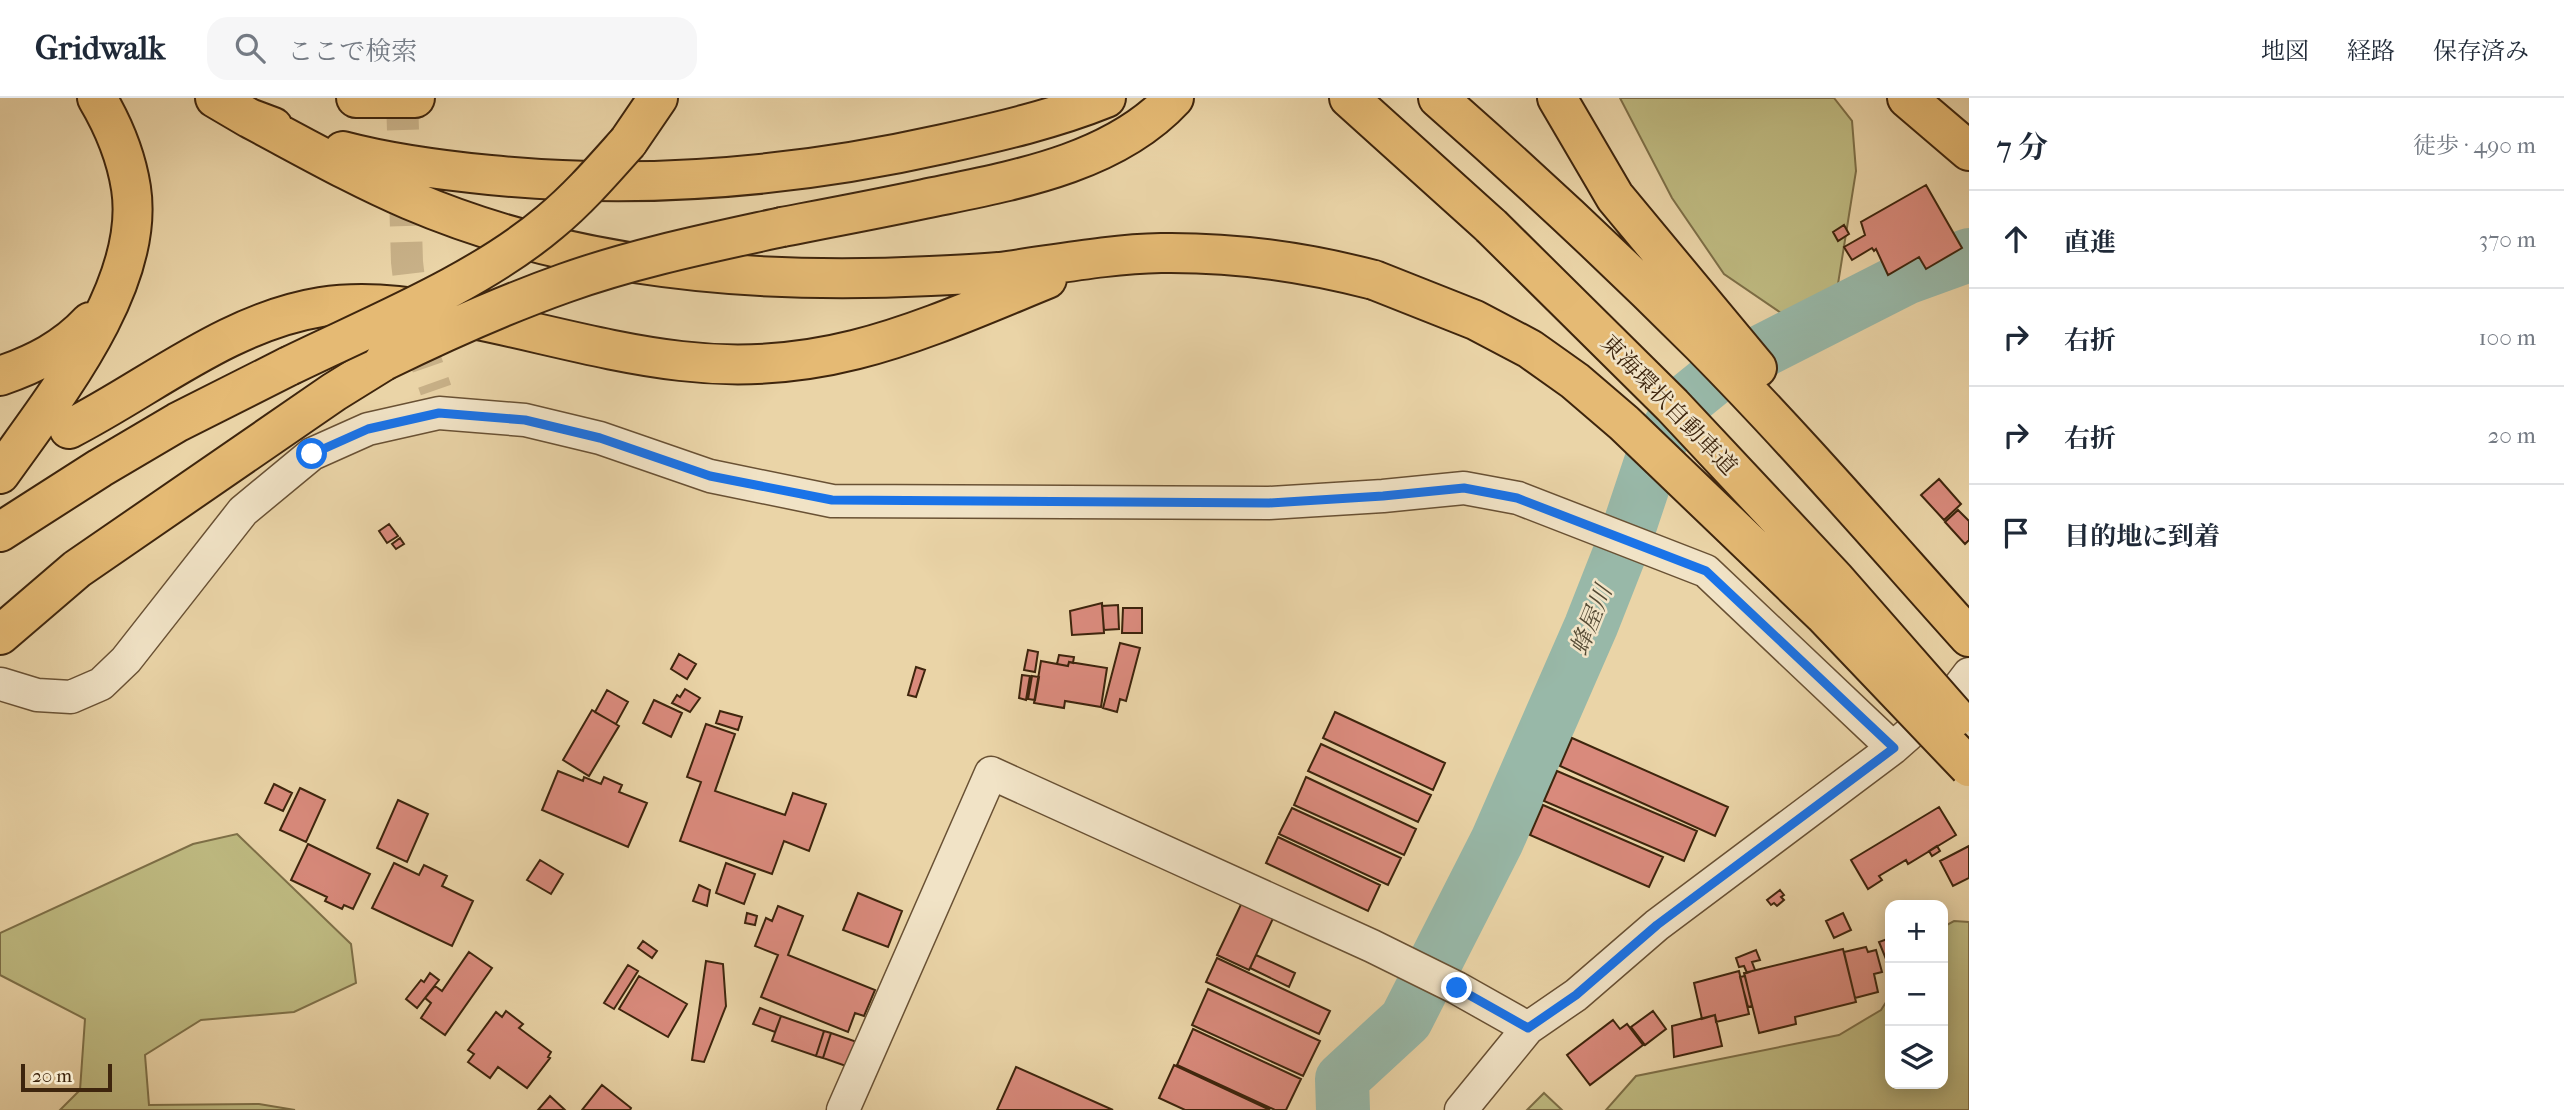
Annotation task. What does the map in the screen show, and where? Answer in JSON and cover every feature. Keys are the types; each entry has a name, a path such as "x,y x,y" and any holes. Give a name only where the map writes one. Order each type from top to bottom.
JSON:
{"highway":[{"path":"0,474 76,365 98,326 115,287 128,241 132,221 131,189 122,152 110,120 97,98"},
{"path":"215,98 338,166 411,201 477,225 545,245 608,258 707,271 847,279 995,272 1119,256 1198,253 1276,260 1333,269 1374,280 1475,320 1530,349 1575,381 1624,423 1824,614 1969,766"},
{"path":"356,98 415,98"},
{"path":"0,532 178,422 436,295 499,258 548,224 585,191 628,142 658,98"},
{"path":"249,117 323,145 395,163 440,170 573,182 668,180 751,175 909,152 990,134 1106,98"},
{"path":"0,635 77,569 334,392 384,361 447,330 567,282 644,259 1034,174 1088,156 1128,135 1163,110 1174,98"},
{"name":"東海環状自動車道","path":"1349,98 1491,226 1672,405 1835,579 1969,732"},
{"path":"1438,98 1527,177 1712,356 1969,637"},
{"path":"1557,98 1615,197 1728,335 1969,609"},
{"path":"1907,98 1969,151"},
{"path":"69,429 240,333 282,316 321,307 359,304 398,306 451,314 679,361 733,366 791,362 845,354 902,338 1050,278 1119,256"},
{"path":"0,376 54,353 78,335 96,316 115,287"}],"street":[{"path":"1,684 37,695 71,697 101,684 126,660 243,511 312,454 437,402 600,438 710,476 832,500 1269,503 1464,488 1517,498 1706,571 1894,748"},
{"path":"1461,1110 1528,1028 1576,995 1657,925 1894,748 1953,695 1969,674"},
{"path":"843,1110 990,773 1372,946 1457,988 1528,1028"}],"shaded area":[{"path":"1620,98 1834,98 1852,121 1856,171 1838,284 1826,304 1784,315 1724,274 1672,198"},
{"path":"237,834 351,944 356,983 294,1012 201,1020 145,1055 149,1105 259,1104 295,1110 60,1110 80,1090 85,1019 0,975 0,933 193,844"},
{"path":"1954,921 1969,922 1969,1110 1606,1110 1636,1076 1839,1035 1881,1010 1885,1004 1885,1089 1948,1089 1948,924"},
{"path":"1544,1093 1562,1110 1527,1110"}],"building":[{"path":"1926,185 1962,248 1926,269 1919,257 1888,275 1876,249 1874,251 1872,248 1852,260 1844,247 1865,235 1861,222"},
{"path":"1844,225 1849,234 1838,241 1833,232"},
{"path":"1939,479 1961,504 1944,520 1921,495"},
{"path":"1958,510 1969,521 1969,540 1965,544 1945,522"},
{"path":"389,524 398,536 387,543 379,531"},
{"path":"400,538 404,544 396,549 392,544"},
{"path":"1102,603 1104,633 1072,635 1070,611"},
{"path":"1118,605 1119,629 1104,630 1102,606"},
{"path":"1123,608 1142,608 1142,633 1122,633"},
{"path":"1120,643 1140,648 1126,701 1120,699 1117,712 1103,708"},
{"path":"1028,650 1038,652 1035,672 1024,670"},
{"path":"679,654 696,664 687,679 671,669"},
{"path":"1059,655 1074,657 1073,663 1069,662 1068,666 1057,664"},
{"path":"1041,661 1068,666 1069,662 1107,668 1101,707 1065,701 1064,708 1034,703"},
{"path":"916,667 925,670 916,697 908,695"},
{"path":"1022,675 1030,676 1026,700 1019,698"},
{"path":"1032,676 1039,677 1035,700 1028,699"},
{"path":"685,689 700,698 690,712 672,703"},
{"path":"607,690 628,702 616,724 595,712"},
{"path":"654,700 682,713 671,737 643,723"},
{"path":"592,710 619,726 589,776 563,760"},
{"path":"720,711 742,717 738,730 716,723"},
{"path":"1335,712 1445,763 1433,790 1323,738"},
{"path":"706,724 735,734 715,791 785,815 793,793 826,804 809,851 784,841 772,874 680,841 701,782 687,777"},
{"path":"1572,738 1728,807 1715,836 1560,766"},
{"path":"1321,744 1431,795 1418,822 1308,771"},
{"path":"558,771 583,781 584,777 601,784 604,777 622,785 619,792 647,803 628,847 542,810"},
{"path":"1557,771 1697,831 1684,861 1544,801"},
{"path":"1306,777 1416,829 1404,855 1294,805"},
{"path":"274,784 292,793 283,811 265,803"},
{"path":"300,788 325,800 306,842 280,830"},
{"path":"398,800 428,814 407,862 377,848"},
{"path":"1543,805 1663,857 1649,887 1530,835"},
{"path":"1939,807 1956,835 1908,864 1906,860 1879,876 1882,880 1868,889 1851,860"},
{"path":"1292,808 1401,858 1388,885 1279,834"},
{"path":"1278,837 1380,885 1368,911 1266,863"},
{"path":"308,844 370,874 353,909 344,905 342,909 325,901 327,897 291,880"},
{"path":"1937,846 1940,851 1932,856 1929,851"},
{"path":"1969,846 1969,878 1953,886 1940,861"},
{"path":"540,860 563,874 551,894 527,880"},
{"path":"394,863 419,875 424,865 447,876 442,886 473,901 452,946 372,908"},
{"path":"726,863 755,874 744,904 716,893"},
{"path":"699,885 710,890 707,906 693,901"},
{"path":"1780,890 1784,900 1777,906 1774,903 1771,905 1767,900"},
{"path":"858,893 902,911 888,947 843,930"},
{"path":"1245,896 1277,910 1249,970 1217,955"},
{"path":"778,906 803,916 788,955 875,990 864,1016 855,1013 848,1032 761,997 778,955 755,946 766,918 772,921"},
{"path":"747,913 757,916 755,925 745,923"},
{"path":"1843,913 1851,930 1834,938 1826,921"},
{"path":"1885,940 1885,957 1879,942"},
{"path":"643,941 657,951 652,958 638,948"},
{"path":"1866,947 1868,952 1876,950 1882,972 1874,974 1878,992 1855,998 1844,952"},
{"path":"1843,949 1856,1002 1795,1017 1796,1024 1759,1033 1744,973"},
{"path":"1756,950 1760,960 1752,962 1755,970 1747,973 1744,966 1739,967 1736,958"},
{"path":"469,952 492,968 445,1035 421,1018 431,1003 425,998 435,986 442,991"},
{"path":"1256,955 1295,973 1289,987 1250,968"},
{"path":"1217,958 1330,1011 1319,1034 1206,982"},
{"path":"706,961 723,964 726,1006 704,1062 692,1060"},
{"path":"628,965 638,971 614,1009 604,1003"},
{"path":"1739,971 1749,1014 1716,1022 1715,1015 1702,1019 1694,983"},
{"path":"430,973 439,980 417,1008 406,999"},
{"path":"639,976 687,1004 668,1037 619,1009"},
{"path":"1745,976 1752,1006 1748,1007 1740,977"},
{"path":"1208,989 1320,1041 1303,1076 1192,1025"},
{"path":"760,1008 781,1016 775,1032 753,1024"},
{"path":"506,1011 523,1024 519,1028 551,1052 548,1057 550,1058 527,1088 498,1067 490,1078 468,1062 474,1054 468,1050 496,1012 502,1017"},
{"path":"1653,1011 1666,1029 1645,1045 1631,1027"},
{"path":"1715,1015 1722,1046 1674,1057 1672,1026"},
{"path":"781,1016 824,1031 816,1056 772,1041"},
{"path":"1613,1020 1620,1029 1627,1024 1643,1045 1590,1085 1567,1055"},
{"path":"1193,1029 1301,1079 1286,1110 1275,1110 1177,1065"},
{"path":"824,1031 831,1033 823,1058 816,1056"},
{"path":"831,1033 857,1042 846,1066 823,1058"},
{"path":"1174,1065 1270,1110 1185,1110 1159,1098"},
{"path":"1016,1067 1113,1110 997,1110"},
{"path":"602,1085 631,1108 630,1110 582,1110"},
{"path":"550,1096 565,1110 538,1110"}],"waterway":[{"name":"蜂屋川","path":"1343,1110 1342,1079 1406,1020 1497,841 1591,626 1626,537 1655,450 1686,401 1723,371 1906,278 1969,255"}],"tunnel":[{"path":"402,98 407,262 415,330 436,390"}],"route":[{"path":"312,454 368,429 439,413 525,420 600,438 710,476 832,500 1269,503 1464,488 1517,498 1706,571 1894,748 1657,925 1576,995 1528,1028 1457,988"}]}
